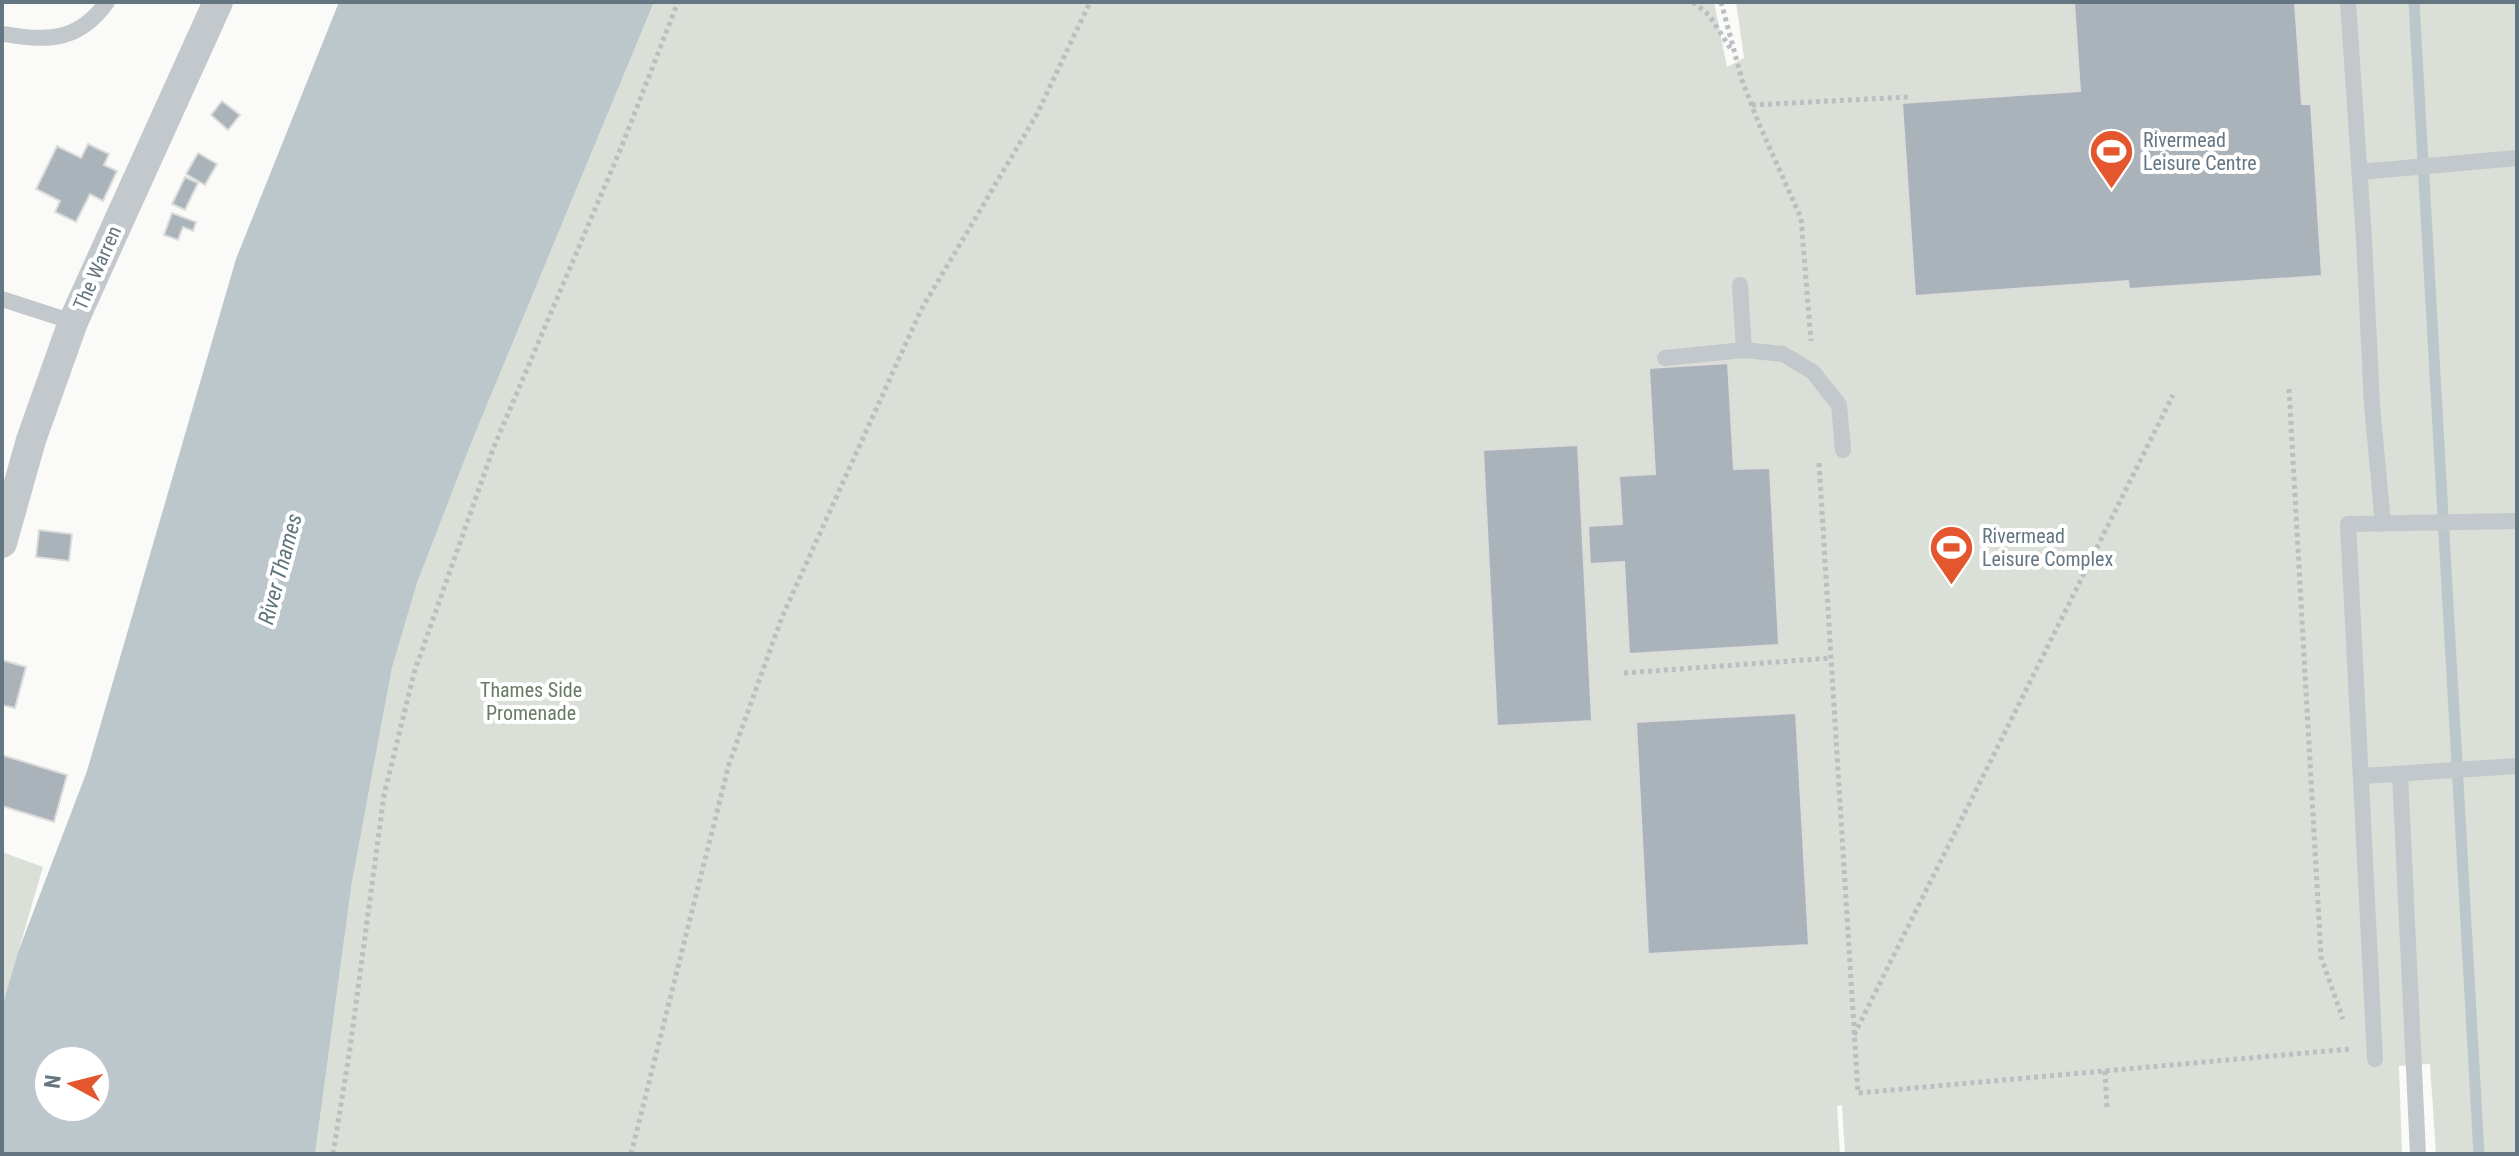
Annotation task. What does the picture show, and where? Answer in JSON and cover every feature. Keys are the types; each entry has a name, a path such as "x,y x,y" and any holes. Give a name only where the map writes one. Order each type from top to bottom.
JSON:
{"street":[{"name":"The Warren","path":"2,543 31,440 73,322 218,2"}],"lane":[{"path":"4,34 41,40 61,36 91,22 107,2"},
{"path":"2348,2 2372,405 2383,524"},
{"path":"2360,172 2517,158"},
{"path":"1740,285 1744,350"},
{"path":"2,299 73,322"},
{"path":"1665,358 1744,350 1783,354 1813,372 1839,405 1843,450"},
{"path":"2375,1053 2348,524 2517,521"},
{"path":"2362,776 2517,766"},
{"path":"2400,774 2418,1154"}],"path":[{"path":"333,1154 384,795 414,673 493,449 621,148 678,2"},
{"path":"631,1154 729,764 782,617 921,310 1037,114 1090,2"},
{"path":"1693,2 1709,15 1736,58"},
{"path":"1721,2 1752,105 1801,218 1813,372"},
{"path":"1752,105 1908,97"},
{"path":"2289,389 2321,957 2343,1020"},
{"path":"1853,1037 2173,395"},
{"path":"1818,451 1858,1093 2347,1050 2375,1053"},
{"path":"1624,673 1831,658"},
{"path":"2345,1035 2347,1050"},
{"path":"2105,1071 2107,1107"}],"green space":[{"name":"Thames Side Promenade","path":"654,2 1714,2 1727,67 1744,58 1736,2 2517,2 2517,1154 2436,1154 2430,1064 2399,1066 2402,1154 1845,1154 1842,1105 1837,1106 1840,1154 315,1154 352,882 392,668 417,583 472,441"},
{"path":"2,852 43,867 2,1007"}],"water":[{"name":"River Thames","path":"339,2 654,2 472,441 417,583 392,668 352,882 315,1154 2,1154 2,1007 18,952 87,771 236,259"}],"building":[{"name":"Rivermead Leisure Centre","path":"2074,2 2295,2 2302,104 2311,104 2322,276 2129,289 2128,281 1915,296 1902,103 2080,91"},
{"path":"222,101 240,115 228,130 211,115"},
{"path":"88,144 109,154 104,165 117,171 103,201 90,194 76,222 55,212 60,201 36,189 57,146 81,158"},
{"path":"198,153 217,164 205,185 186,174"},
{"path":"185,177 198,183 185,210 172,204"},
{"path":"172,213 196,222 193,231 183,227 178,240 164,235"},
{"path":"1728,363 1734,469 1770,468 1779,645 1629,654 1624,562 1590,564 1588,526 1622,524 1619,476 1655,474 1649,368"},
{"path":"1578,445 1592,721 1497,726 1483,450"},
{"path":"39,530 72,534 69,561 36,557"},
{"path":"2,660 26,667 15,708 2,705"},
{"path":"1796,713 1809,945 1648,954 1636,722"},
{"path":"2,755 67,775 54,822 2,806"}],"waterway":[{"path":"2414,2 2479,1154"}],"place":[{"name":"Rivermead Leisure Centre","path":"2112,190"},
{"name":"Rivermead Leisure Complex","path":"1951,587"}]}
